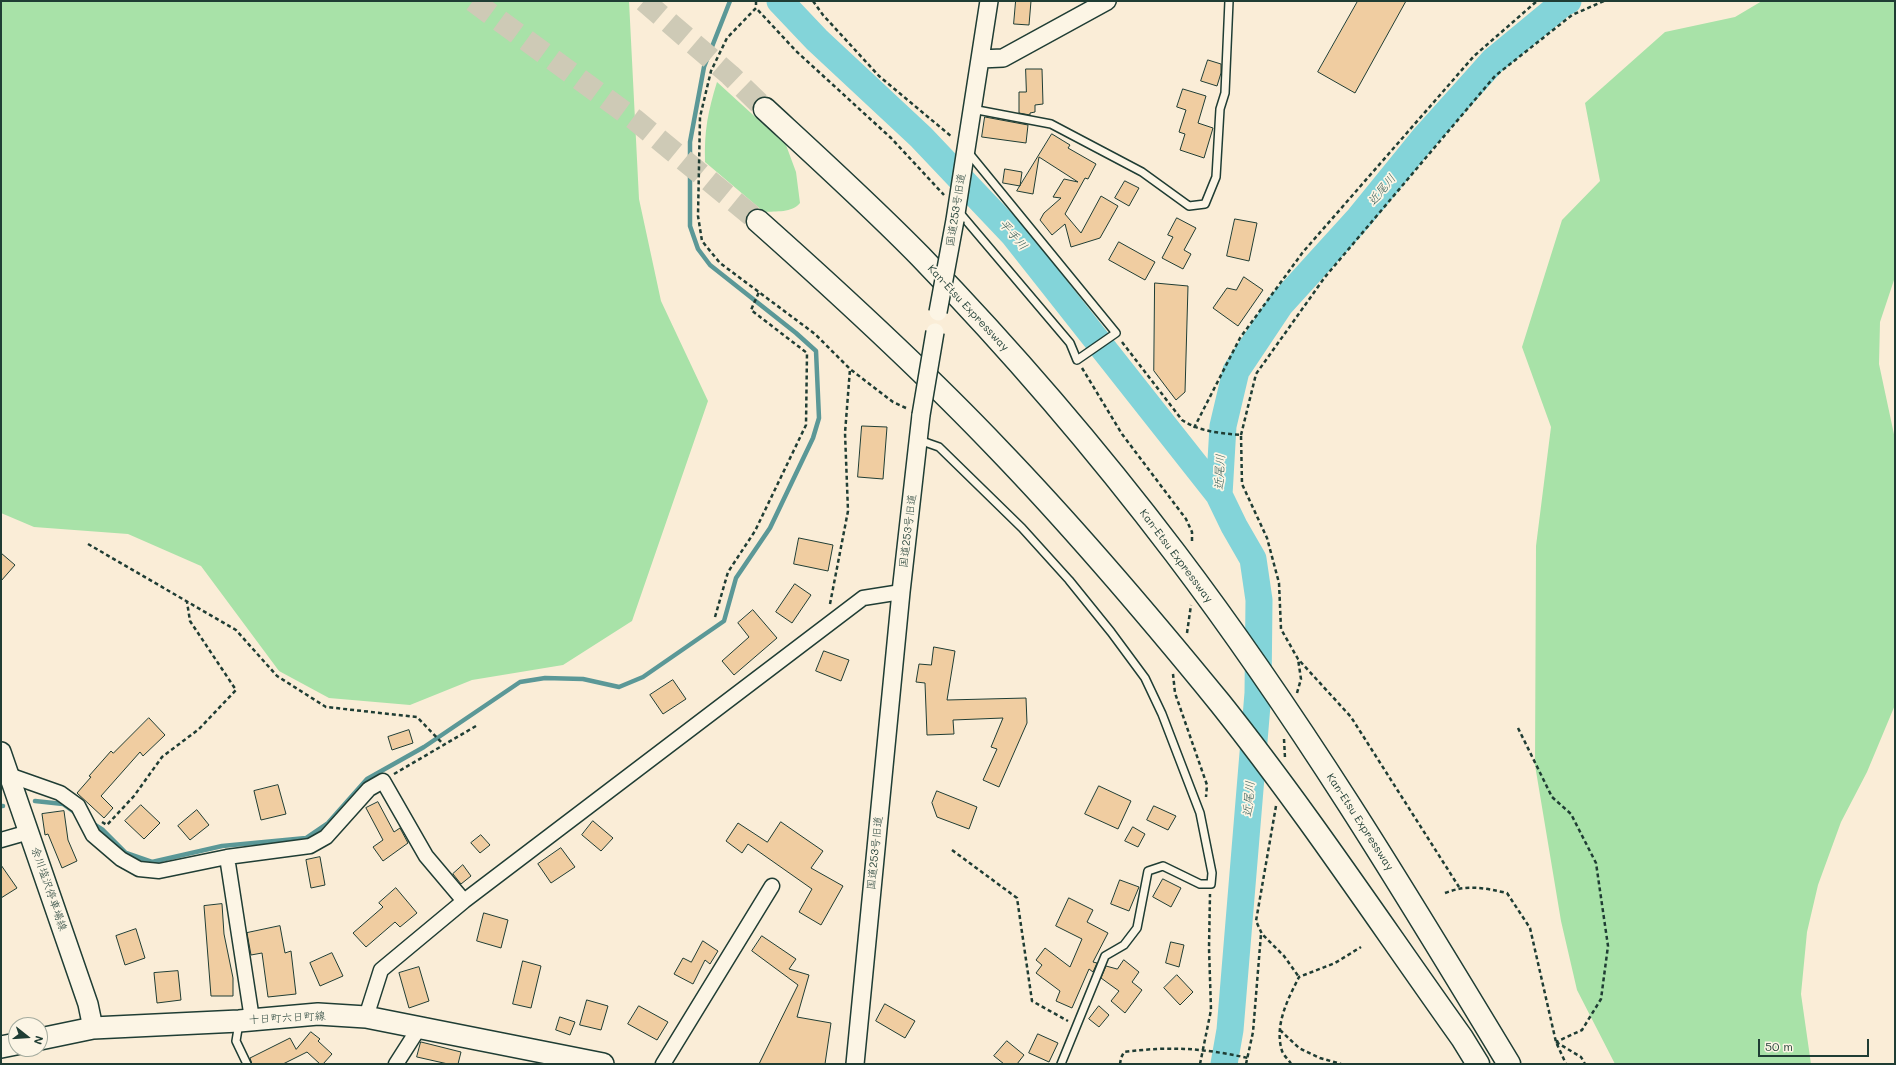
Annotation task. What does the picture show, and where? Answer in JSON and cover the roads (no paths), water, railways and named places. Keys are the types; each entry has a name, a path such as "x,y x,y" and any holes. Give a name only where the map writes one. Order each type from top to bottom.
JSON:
{"highway":[{"name":"Kan-Etsu Expressway","path":"765,109 889,226 966,304 1126,489 1225,622 1287,694 1509,1064"},
{"path":"758,221 884,336 998,449 1134,599 1221,705 1279,767 1478,1064"}],"main road":[{"name":"余川塩沢停車場線","path":"4,762 88,1004 93,1028"},
{"name":"十日町六日町線","path":"48,1037 93,1028 246,1020 318,1014 366,1017 603,1064"}],"street":[{"name":"国道253号旧道","path":"854,1064 901,592 921,415 989,1"},
{"path":"980,59 1003,58 1101,2"},
{"path":"366,1017 381,970 464,901 863,598 901,592"},
{"path":"4,762 60,793 78,806 93,835 120,859 139,869 159,871 227,857 310,846 326,837 369,789 383,781 426,856 464,901"},
{"path":"1,840 29,832"},
{"path":"227,857 246,1020"},
{"path":"663,1064 772,886"},
{"path":"396,1064 419,1028"}],"lane":[{"path":"972,109 1051,124 1142,172 1189,206 1205,204 1216,177 1220,109 1225,93 1229,1"},
{"path":"956,209 1070,343 1077,360 1113,335 965,153"},
{"path":"918,440 939,446 1022,528 1069,580 1111,632 1145,678 1162,714 1200,813 1212,873 1211,884 1200,884 1163,866 1148,871 1138,928 1124,944 1105,956 1076,1024 1061,1064"},
{"path":"246,1020 236,1041 248,1064"}],"waterway":[{"path":"92,823 103,830 126,853 152,862 222,846 306,838 328,823 367,779 424,747 520,682 545,678 583,679 619,687 643,677 724,621 736,578 770,528 813,438 819,418 816,351 796,333 710,265 698,249 690,226 690,142 704,67 730,1"},
{"name":"平手川","path":"780,1 817,40 921,137 1013,234 1219,495"},
{"name":"近尾川","path":"1224,1064 1230,1030 1258,693 1259,600 1253,559 1234,526 1219,495 1223,426 1236,371 1280,305 1359,218 1424,138 1493,61 1563,3 1568,1"},
{"path":"35,801 63,804 77,814"}],"tunnel":[{"path":"473,1 634,119 758,221"},
{"path":"644,1 730,75 765,109"}]}
